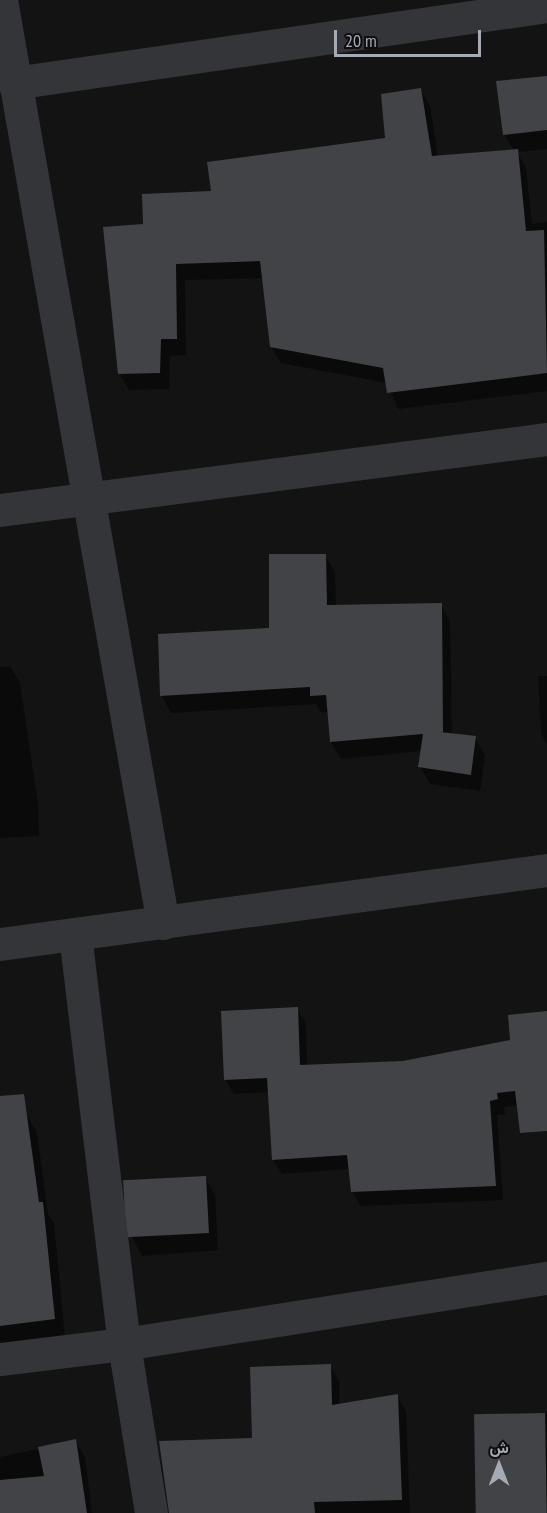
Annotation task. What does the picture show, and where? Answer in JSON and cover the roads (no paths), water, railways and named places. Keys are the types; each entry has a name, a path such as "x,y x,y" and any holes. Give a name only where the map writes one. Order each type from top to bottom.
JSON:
{"street":[{"path":"1,0 163,923"},
{"path":"14,83 547,6"},
{"path":"0,510 547,439"},
{"path":"0,944 547,870"},
{"path":"75,934 124,1344 151,1513"},
{"path":"0,1359 124,1344 547,1278"}]}
